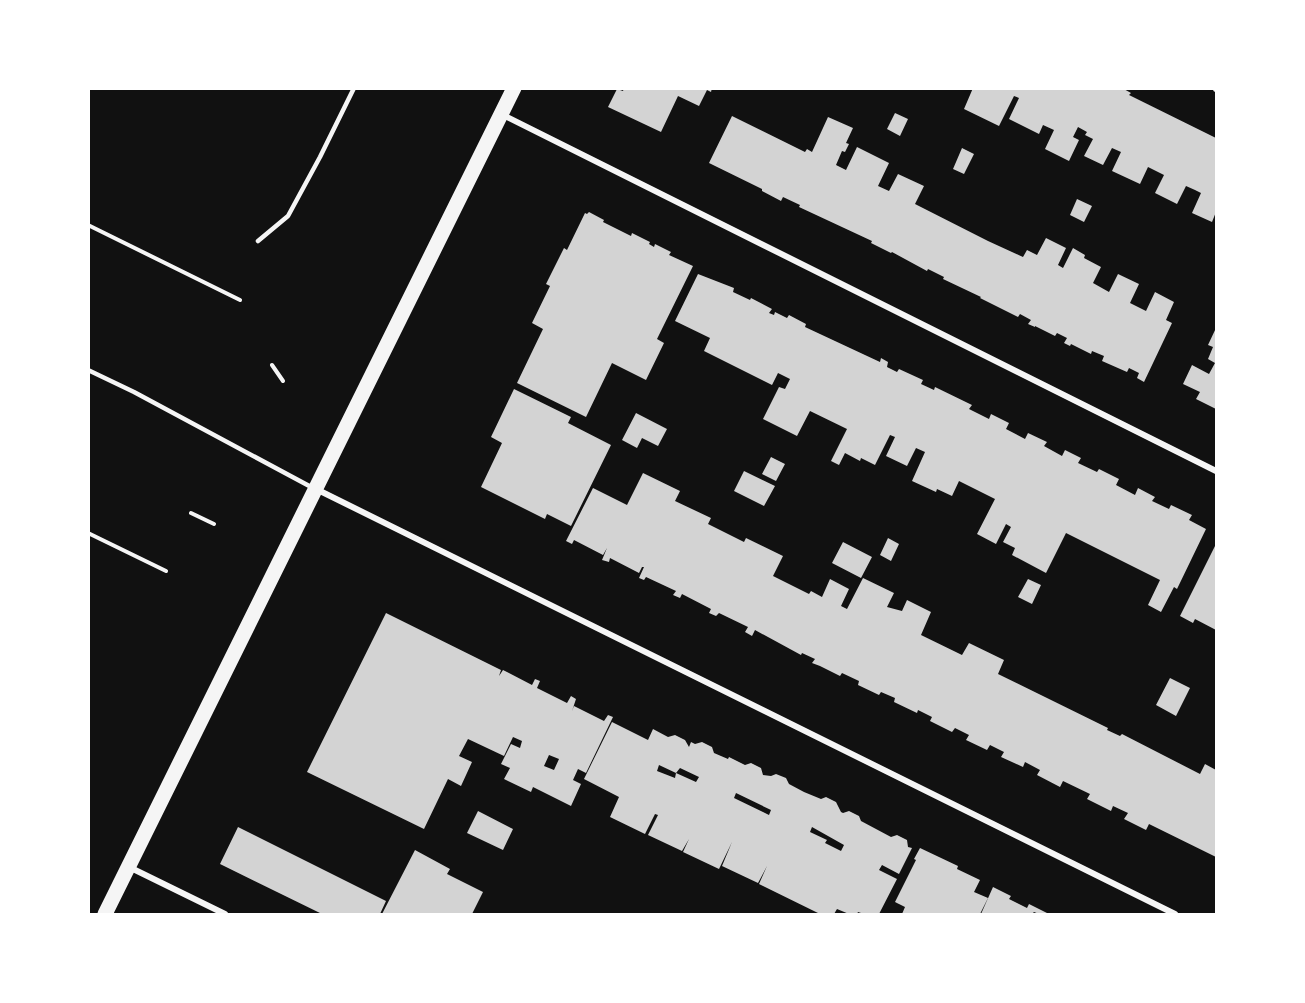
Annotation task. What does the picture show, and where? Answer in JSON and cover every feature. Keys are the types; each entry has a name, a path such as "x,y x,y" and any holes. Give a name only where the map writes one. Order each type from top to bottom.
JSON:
{"main road":[{"path":"105,915 514,88"}],"street":[{"path":"501,115 1216,471"},
{"path":"316,489 1175,915"},
{"path":"129,867 225,915"}],"lane":[{"path":"258,241 288,216 354,88"},
{"path":"88,370 316,489"}],"path":[{"path":"88,225 240,300"},
{"path":"272,365 284,381"},
{"path":"191,513 214,524"},
{"path":"88,533 166,571"}],"building":[{"path":"624,88 712,88 711,92 707,90 699,106 678,96 661,132 608,107 617,89 623,91"},
{"path":"973,88 1122,88 1131,93 1129,95 1216,138 1216,212 1212,222 1192,213 1201,193 1186,186 1177,204 1155,193 1164,175 1148,167 1140,184 1112,171 1121,152 1112,148 1103,165 1084,156 1093,139 1085,135 1087,132 1078,127 1073,137 1079,140 1069,161 1045,149 1054,130 1043,125 1039,134 1009,119 1019,98 1014,96 999,126 964,109"},
{"path":"895,113 908,119 900,136 887,129"},
{"path":"732,116 805,152 807,149 812,152 828,117 853,128 846,143 849,144 845,152 842,151 836,165 846,170 857,147 889,163 878,186 889,191 898,174 924,186 915,204 988,241 1023,257 1027,250 1037,255 1046,238 1066,248 1058,265 1063,268 1073,248 1085,255 1084,258 1101,267 1093,283 1109,292 1118,274 1139,284 1130,303 1146,311 1155,292 1174,302 1166,320 1172,323 1144,382 1137,378 1139,373 1129,368 1127,372 1102,361 1104,356 1092,351 1091,354 1071,344 1070,346 1064,343 1067,338 1057,333 1055,336 1028,324 1031,320 1020,314 1018,317 943,279 944,277 928,269 927,271 871,243 872,241 799,207 800,205 783,197 781,201 709,163"},
{"path":"962,148 974,154 964,174 953,169"},
{"path":"1077,199 1092,206 1084,222 1070,215"},
{"path":"589,212 604,220 603,222 631,236 632,233 650,242 649,244 654,247 655,244 671,252 669,255 693,266 657,339 664,343 646,380 612,363 586,417 517,383 543,329 532,323 550,286 546,284 564,248 567,250 585,213"},
{"path":"698,274 734,288 733,292 772,309 769,313 774,315 775,312 787,318 789,315 806,324 805,327 880,362 881,358 888,362 887,367 897,372 899,369 923,380 921,384 934,390 935,387 972,405 969,409 989,419 991,414 1009,423 1006,429 1025,439 1028,433 1047,442 1044,446 1062,456 1065,450 1081,458 1078,463 1097,472 1099,469 1119,479 1116,485 1135,495 1138,488 1155,497 1152,501 1169,509 1171,505 1192,515 1189,520 1206,529 1177,589 1174,587 1161,612 1148,605 1160,580 1066,533 1046,573 1012,555 1015,548 1003,542 1011,527 1006,524 996,544 977,534 995,499 959,481 952,496 937,489 936,492 912,481 925,452 916,448 907,466 886,456 895,437 890,435 875,465 861,458 860,461 845,453 839,465 831,461 847,429 810,411 797,436 763,419 779,387 785,389 790,379 778,373 772,385 704,351 710,338 675,321"},
{"path":"1216,328 1216,409 1196,399 1200,392 1183,384 1192,365 1209,374 1215,363 1208,359 1213,347 1208,345"},
{"path":"514,389 571,417 568,423 611,445 571,526 547,514 545,519 481,487 502,443 491,437"},
{"path":"636,413 667,429 658,446 642,438 637,448 622,440"},
{"path":"771,457 785,464 776,481 762,474"},
{"path":"744,471 775,486 764,506 734,491"},
{"path":"643,473 680,491 675,501 711,518 708,524 744,542 746,538 783,556 773,576 809,594 811,591 822,597 830,579 849,589 841,606 847,609 863,578 894,593 887,607 902,611 907,600 931,612 921,635 962,655 969,643 1004,660 998,674 1108,728 1107,730 1120,736 1122,734 1200,774 1205,764 1216,770 1216,857 1149,824 1146,830 1124,819 1128,813 1113,806 1111,811 1087,799 1090,794 1063,781 1060,787 1037,775 1040,770 1025,762 1023,767 1001,757 1004,752 990,745 987,750 966,740 969,735 955,728 952,732 930,721 932,717 894,702 895,698 881,692 879,695 858,685 859,681 842,673 840,676 812,663 815,659 802,653 801,655 755,630 752,636 745,632 748,627 719,613 716,616 709,613 711,609 682,594 680,598 673,595 676,591 646,577 644,580 639,578 644,567 639,573 610,558 609,562 602,560 607,548 603,555 574,540 572,544 566,541 593,488 627,505"},
{"path":"888,538 899,544 891,561 880,555"},
{"path":"843,542 872,557 861,578 832,563"},
{"path":"1216,544 1216,630 1195,619 1193,623 1180,616"},
{"path":"1028,579 1041,585 1032,604 1018,597"},
{"path":"386,613 501,670 499,676 503,670 532,685 535,679 540,681 537,688 567,703 571,696 576,699 572,711 574,706 604,721 608,715 613,717 586,773 578,769 573,780 581,784 571,806 533,787 531,792 504,779 510,768 501,764 511,744 520,748 522,741 513,737 504,756 468,739 459,756 472,762 461,786 448,779 424,829 307,772","holes":["549,755 559,759 554,770 544,766"]},
{"path":"1170,678 1190,688 1176,716 1156,705"},
{"path":"612,722 648,740 653,729 668,737 675,735 685,740 689,747 691,742 695,744 702,742 712,747 714,753 745,765 751,763 761,768 763,775 776,774 786,778 789,784 804,792 836,802 841,812 849,811 859,816 861,821 891,837 897,835 907,840 908,847 912,848 899,874 882,865 879,870 897,879 879,914 858,912 849,914 837,909 834,914 820,914 759,884 767,866 758,883 722,866 732,842 719,869 683,852 689,839 682,851 648,835 658,815 655,814 645,834 610,817 619,797 584,779","holes":["659,765 676,773 675,778 657,771","680,768 699,777 696,782 676,773","736,793 771,810 769,815 734,798","812,827 844,845 841,851 825,843 827,840 810,832"]},
{"path":"478,811 513,829 503,850 467,833"},
{"path":"238,827 386,901 380,914 322,914 220,864"},
{"path":"920,848 958,866 957,869 980,880 974,892 988,898 980,914 902,914 905,907 895,902"},
{"path":"415,850 450,869 447,874 483,892 472,914 382,914"},
{"path":"993,887 1011,896 1009,899 1027,908 1029,904 1049,914 1034,912 1032,914 981,914"}]}
